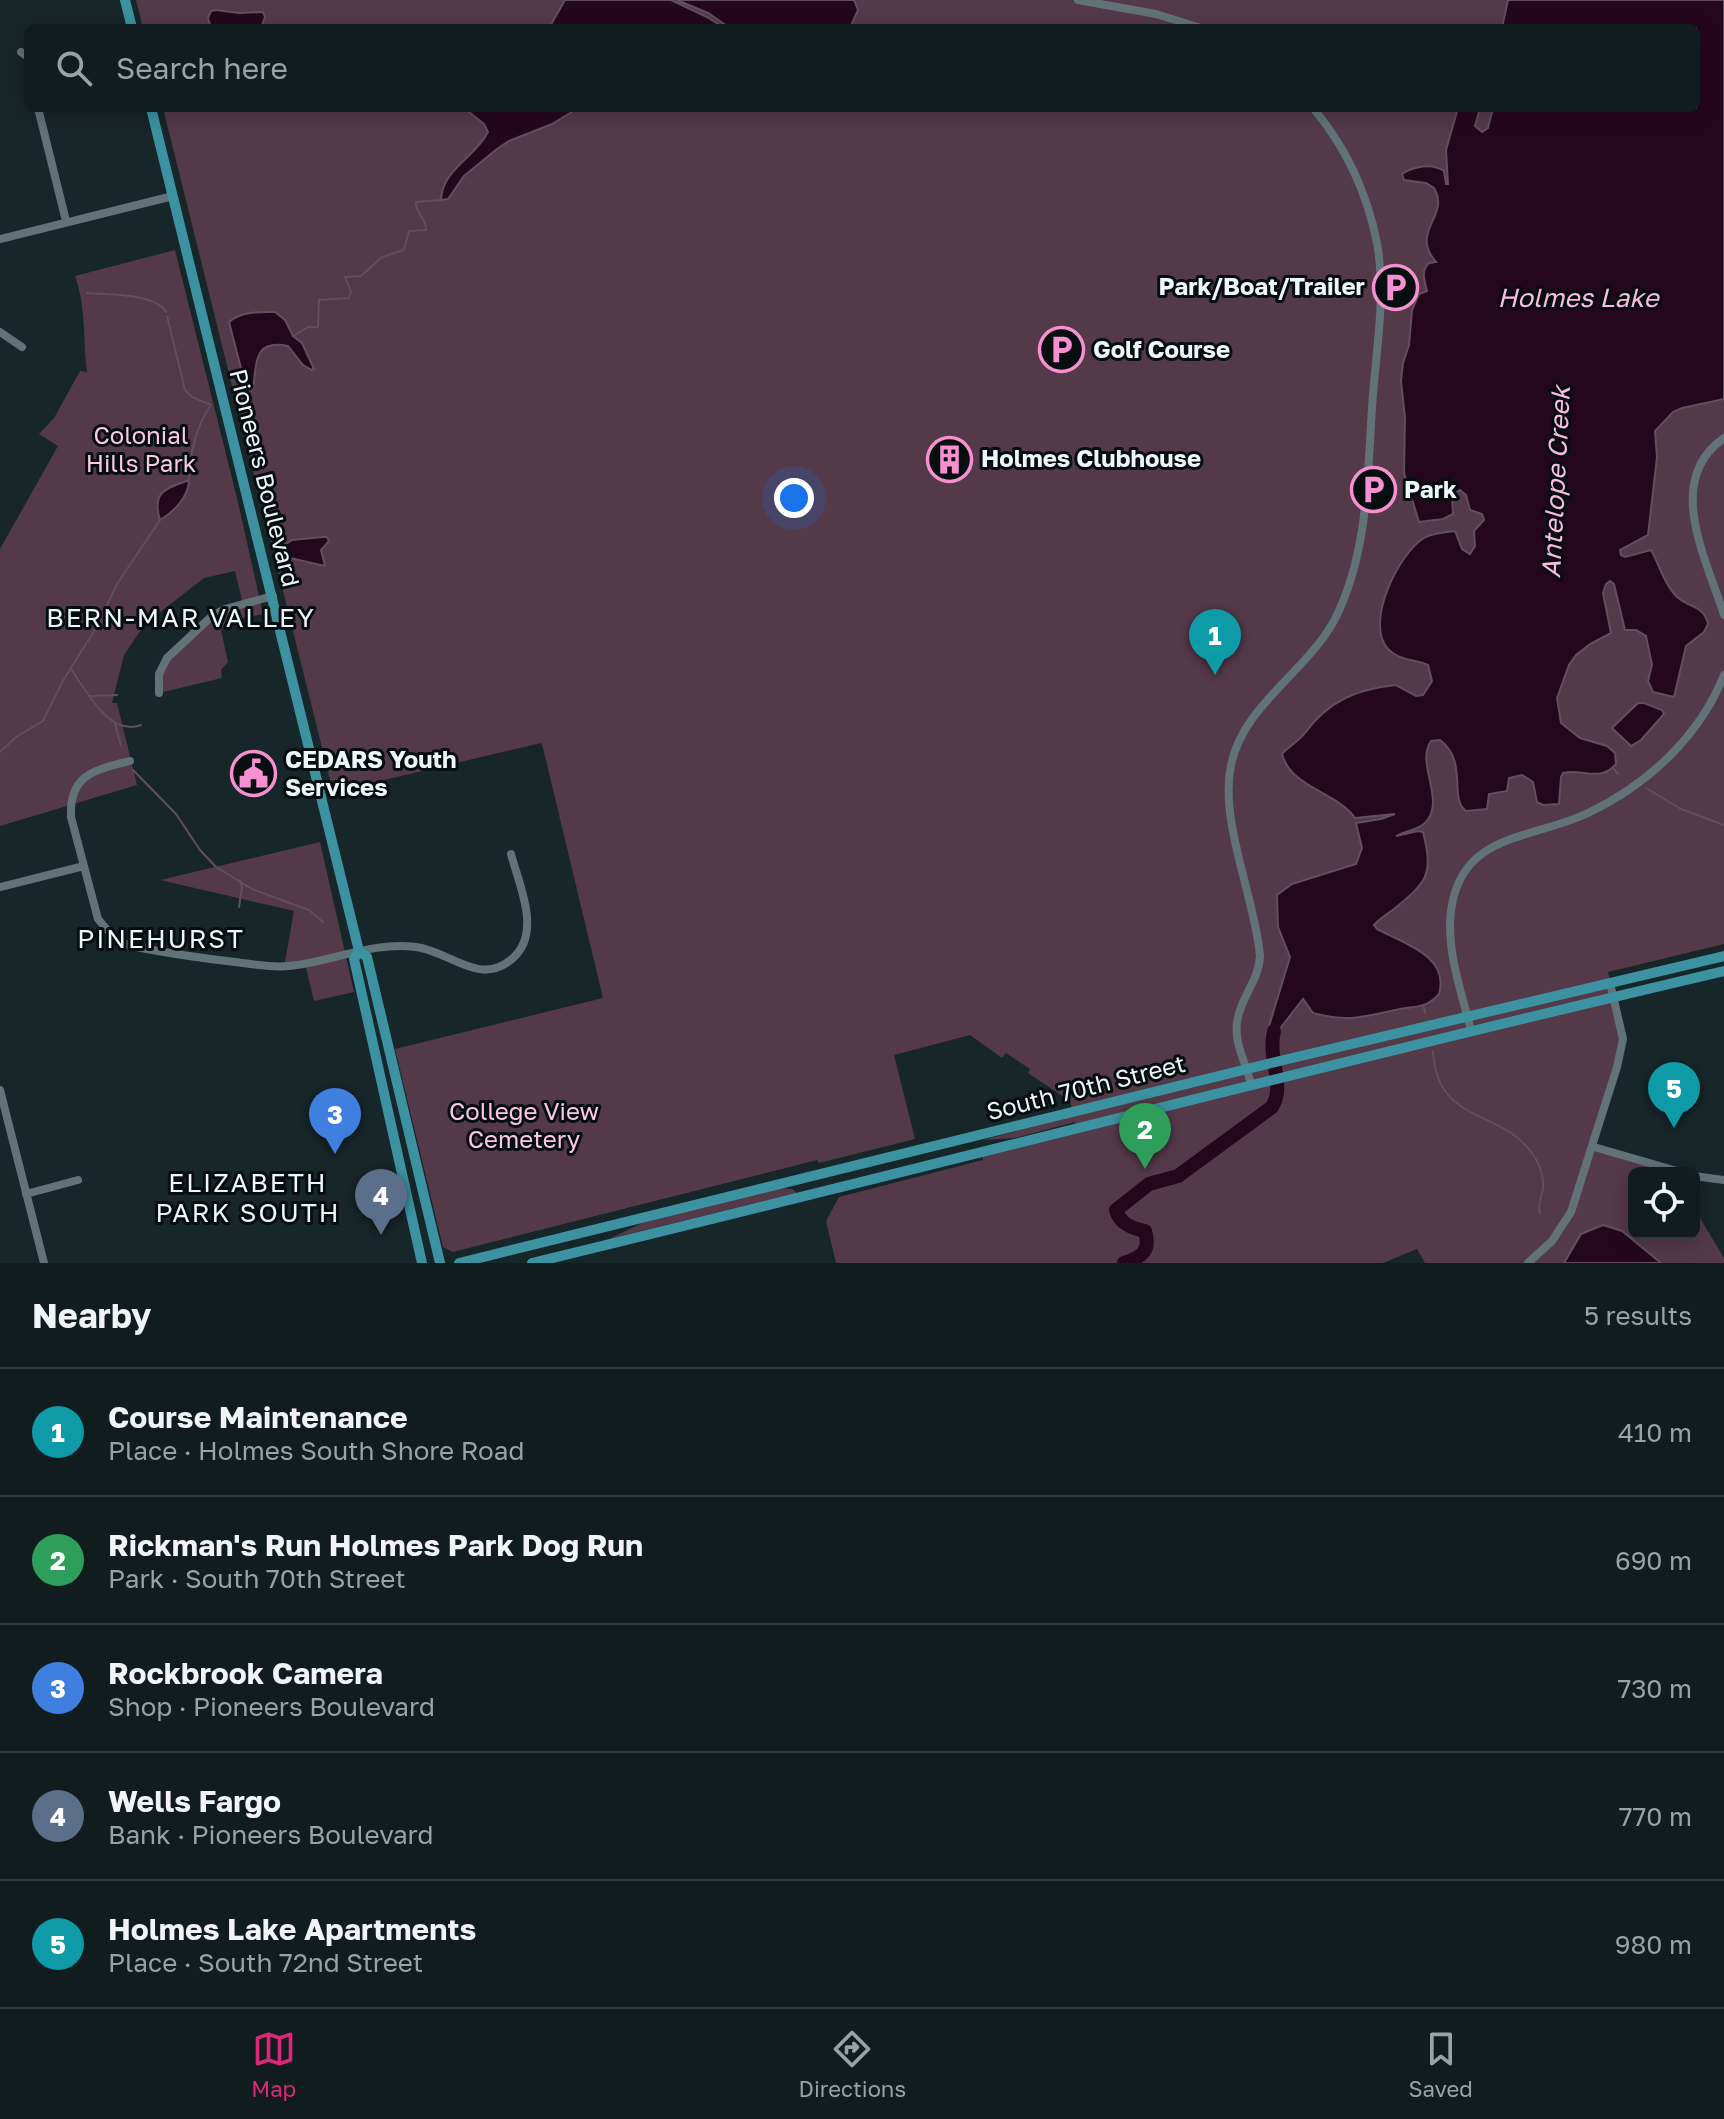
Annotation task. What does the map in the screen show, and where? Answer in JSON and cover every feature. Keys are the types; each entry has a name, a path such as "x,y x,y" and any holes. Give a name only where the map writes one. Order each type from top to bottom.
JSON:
{"main road":[{"path":"125,0 131,24"},
{"name":"Pioneers Boulevard","path":"152,112 359,951 367,957 440,1263"},
{"name":"Pioneers Boulevard","path":"359,951 354,959 422,1263"},
{"name":"South 70th Street","path":"459,1263 1284,1060 1724,956"},
{"name":"South 70th Street","path":"532,1263 1287,1075 1724,971"}],"street":[{"path":"1078,0 1189,24"},
{"path":"39,112 66,221"},
{"path":"1251,1084 1241,1057 1237,1019 1258,974 1260,956 1230,804 1231,764 1240,740 1254,717 1303,665 1335,618 1354,571 1365,509 1381,298 1379,254 1369,212 1353,167 1316,112"},
{"path":"0,239 173,196"},
{"path":"0,332 22,347"},
{"path":"1724,438 1710,450 1699,466 1691,495 1694,518 1724,615"},
{"path":"159,693 159,674 167,658 212,616 225,609 273,596"},
{"path":"1471,1031 1450,932 1453,902 1467,870 1493,845 1571,821 1636,785 1694,729 1724,675"},
{"path":"130,761 91,773 75,790 71,817 101,925 115,939 131,946 281,967 359,951 418,947 471,969 490,970 505,964 519,952 528,926 511,854"},
{"path":"0,887 84,866"},
{"path":"1528,1263 1564,1226 1578,1198 1594,1147 1622,1047 1622,1030 1610,983"},
{"path":"1232,1073 1241,1057"},
{"path":"0,1090 5,1129 44,1263"},
{"path":"1594,1147 1663,1167"},
{"path":"1700,1177 1724,1180"},
{"path":"26,1194 78,1180"}],"green space":[{"name":"College View Cemetery","path":"136,0 1724,0 1724,944 1608,972 1622,1034 1594,1146 1655,1167 1628,1167 1628,1239 1700,1239 1700,1218 1724,1263 1425,1263 1417,1249 1383,1263 836,1263 826,1221 839,1197 983,1160 981,1152 1076,1127 1075,1122 1015,1138 983,1140 1074,1116 1070,1101 1028,1073 1030,1069 1006,1053 1002,1058 970,1035 894,1055 915,1139 819,1163 817,1160 453,1252 443,1247 395,1049 603,998 543,748 541,743 333,792 164,112 1700,112 1700,24 142,24"},
{"name":"Colonial Hills Park","path":"175,250 263,614 226,622 221,630 228,662 221,670 222,678 159,693 161,667 212,616 243,604 235,571 204,578 145,624 124,655 112,703 117,703 137,785 0,826 0,549 58,446 39,434 54,418 80,371 87,372 83,311 75,276"},
{"path":"320,842 354,992 314,1001 305,964 284,967 294,911 160,880"},
{"path":"780,1188 792,1189 797,1193 609,1239 642,1223"}],"water":[{"path":"565,0 671,0 718,24 551,24"},
{"path":"677,0 854,0 858,10 852,24 724,24 708,13"},
{"name":"Holmes Lake","path":"1508,0 1724,0 1724,399 1673,412 1655,431 1657,457 1648,535 1620,550 1625,557 1651,550 1672,591 1703,613 1708,624 1704,632 1686,646 1674,697 1653,692 1648,681 1652,665 1646,636 1636,630 1625,630 1614,584 1610,581 1606,584 1603,593 1611,633 1576,655 1557,698 1561,723 1580,738 1607,746 1615,753 1616,764 1604,773 1563,773 1559,804 1543,805 1537,802 1533,782 1522,775 1509,778 1507,791 1489,794 1487,809 1466,811 1458,798 1456,769 1449,749 1440,740 1431,741 1426,760 1432,793 1431,814 1422,825 1396,836 1423,832 1428,858 1425,876 1414,892 1374,925 1431,960 1441,981 1439,994 1421,1006 1348,1018 1313,1013 1303,999 1270,1047 1266,1036 1290,957 1278,927 1277,895 1292,884 1356,864 1362,848 1356,823 1395,814 1355,818 1347,809 1295,775 1282,754 1323,713 1344,698 1396,685 1416,696 1423,695 1432,681 1428,665 1397,656 1388,649 1380,623 1382,606 1395,573 1414,546 1424,538 1455,531 1462,549 1470,554 1475,546 1474,531 1484,520 1482,514 1470,510 1466,495 1460,490 1452,495 1453,514 1443,519 1419,522 1404,473 1403,363 1409,345 1412,310 1419,294 1427,291 1425,270 1429,263 1436,262 1427,241 1438,198 1434,188 1426,183 1404,180 1402,174 1417,167 1434,167 1444,171 1448,184 1446,150 1457,112 1479,112 1475,126 1482,132 1488,128 1492,112 1700,112 1700,24 1503,24"},
{"path":"211,11 263,12 265,17 262,24 210,24"},
{"path":"469,112 572,112 497,149 464,176 448,199 441,200 453,171 483,141 488,132 484,124"},
{"path":"275,312 302,343 314,369 303,365 288,346 268,346 259,355 253,389 243,390 243,376 229,322 245,314"},
{"path":"189,480 180,503 160,520 160,496 168,488"},
{"path":"327,537 329,541 321,550 325,566 290,558 281,547 292,540"},
{"path":"1638,703 1662,710 1664,714 1641,740 1631,746 1612,728"},
{"path":"1603,1225 1622,1231 1661,1263 1564,1263 1581,1234"}],"waterway":[{"path":"293,336 308,327 318,327 319,300 349,298 351,292 345,277 361,276 382,257 404,250 409,231 426,230 416,202 441,200"},
{"path":"87,293 142,298 152,301 166,312"},
{"path":"167,316 185,390 192,397 211,405 195,441 189,480"},
{"path":"234,394 243,390"},
{"path":"0,752 16,737 43,721 64,679 96,628 117,584 160,520"},
{"path":"71,669 91,699 109,718 129,727 141,725"},
{"path":"91,696 117,695"},
{"path":"115,724 121,746"},
{"path":"1613,768 1618,774"},
{"path":"133,770 176,814 200,850 216,867 252,889 309,910 323,922"},
{"path":"1646,788 1681,809 1724,825"},
{"path":"239,907 240,880"},
{"path":"1424,1007 1425,1013"},
{"name":"Antelope Creek","path":"1124,1263 1144,1252 1147,1238 1145,1231 1124,1222 1116,1210 1149,1184 1178,1176 1272,1107 1277,1089 1272,1041 1274,1031"},
{"path":"1433,1051 1437,1075 1446,1092 1472,1113 1504,1128 1532,1153 1543,1179 1540,1213"}],"place":[{"name":"Park/Boat/Trailer","path":"1396,287"},
{"name":"Golf Course","path":"1062,350"},
{"name":"Holmes Clubhouse","path":"950,459"},
{"name":"Park","path":"1373,490"},
{"name":"Course Maintenance","path":"1215,675"},
{"name":"CEDARS Youth Services","path":"254,774"},
{"name":"Holmes Lake Apartments","path":"1674,1128"},
{"name":"Rockbrook Camera","path":"335,1154"},
{"name":"Rickman's Run Holmes Park Dog Run","path":"1145,1169"},
{"name":"Wells Fargo","path":"381,1235"}],"district":[{"name":"BERN-MAR VALLEY","path":"181,618"},
{"name":"PINEHURST","path":"161,939"},
{"name":"ELIZABETH PARK SOUTH","path":"248,1198"}]}
